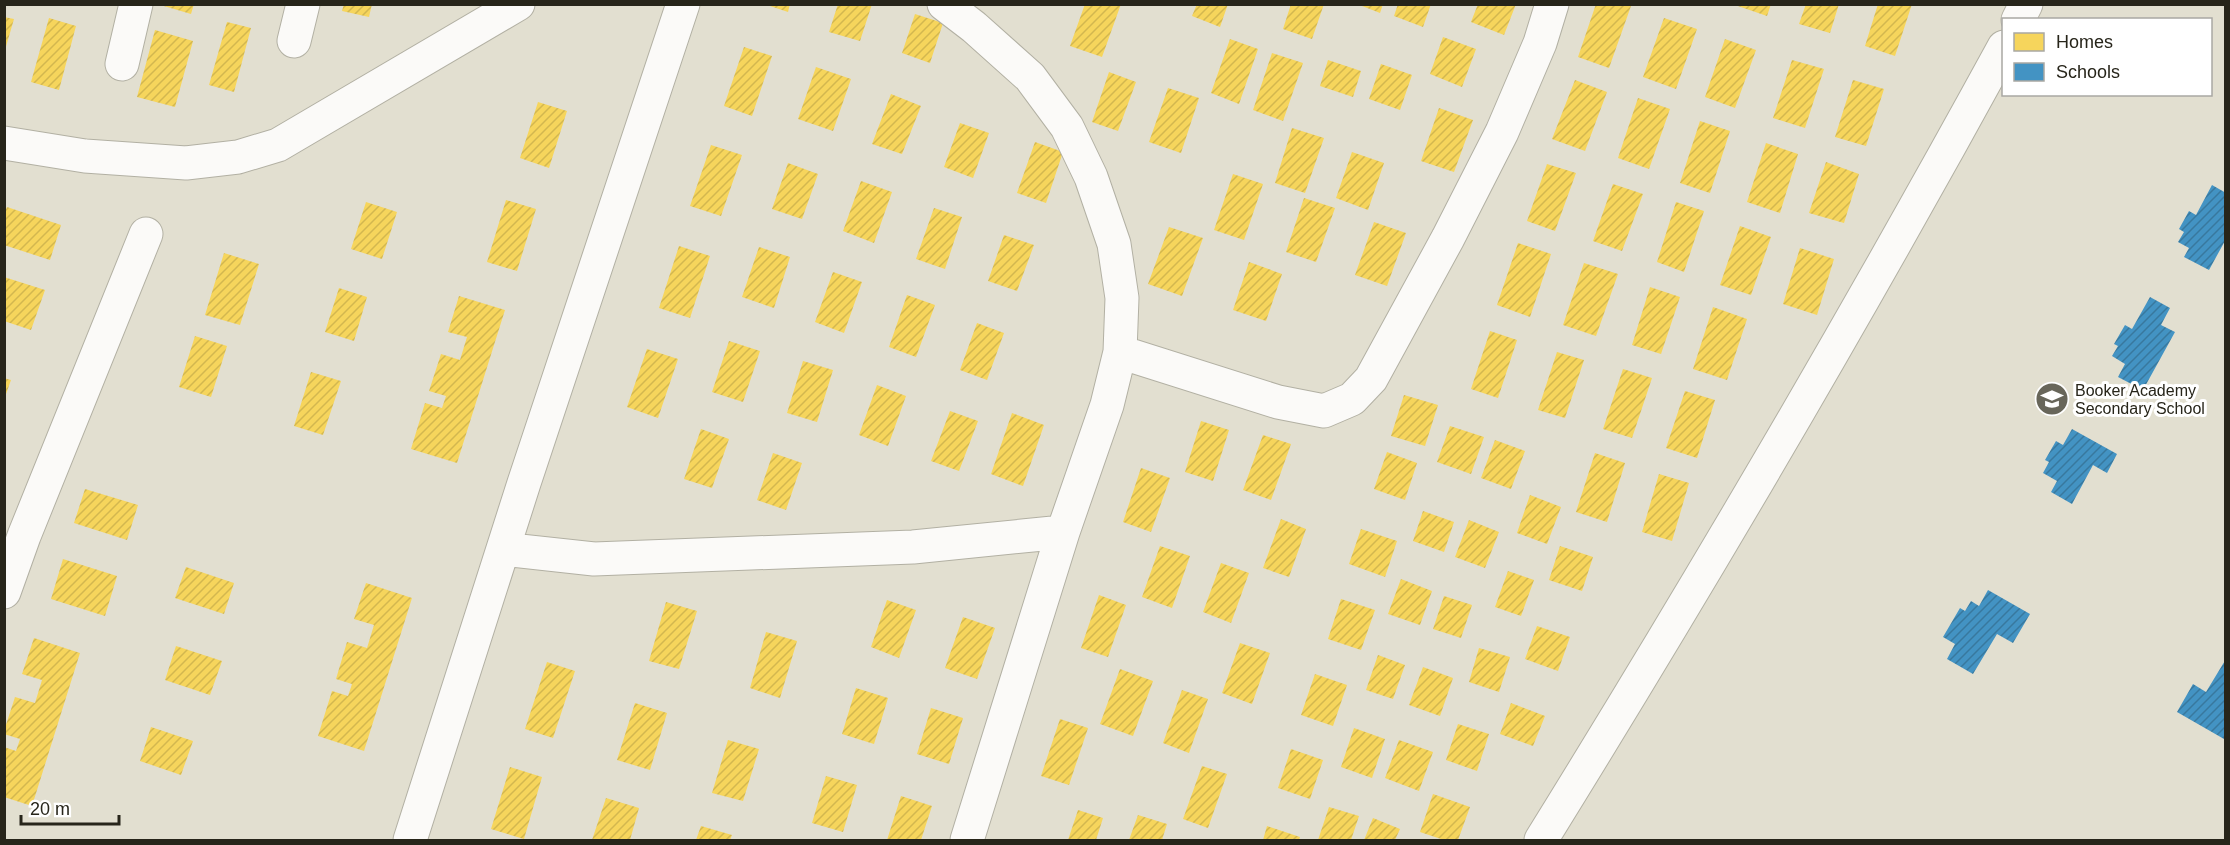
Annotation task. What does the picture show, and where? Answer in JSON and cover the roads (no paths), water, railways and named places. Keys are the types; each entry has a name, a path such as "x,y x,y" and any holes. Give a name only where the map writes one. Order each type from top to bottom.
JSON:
{"street":[{"path":"122,64 136,4"},
{"path":"294,41 303,4"},
{"path":"4,143 85,156 186,163 238,157 278,145 518,4"},
{"path":"418,836 502,549 683,4"},
{"path":"944,4 974,27 1030,77 1067,128 1091,177 1114,244 1122,298 1119,352 1107,405 1063,532 968,840"},
{"path":"1119,352 1278,402 1324,411 1352,399 1371,379 1503,132 1540,43 1552,4"},
{"path":"2019,18 2026,4"},
{"path":"1541,840 1643,676 1918,204 2002,51"},
{"path":"4,592 28,525 146,234"},
{"path":"502,549 594,559 913,547 1063,532"}],"place":[{"name":"Booker Academy Secondary School","path":"2052,399"}]}
